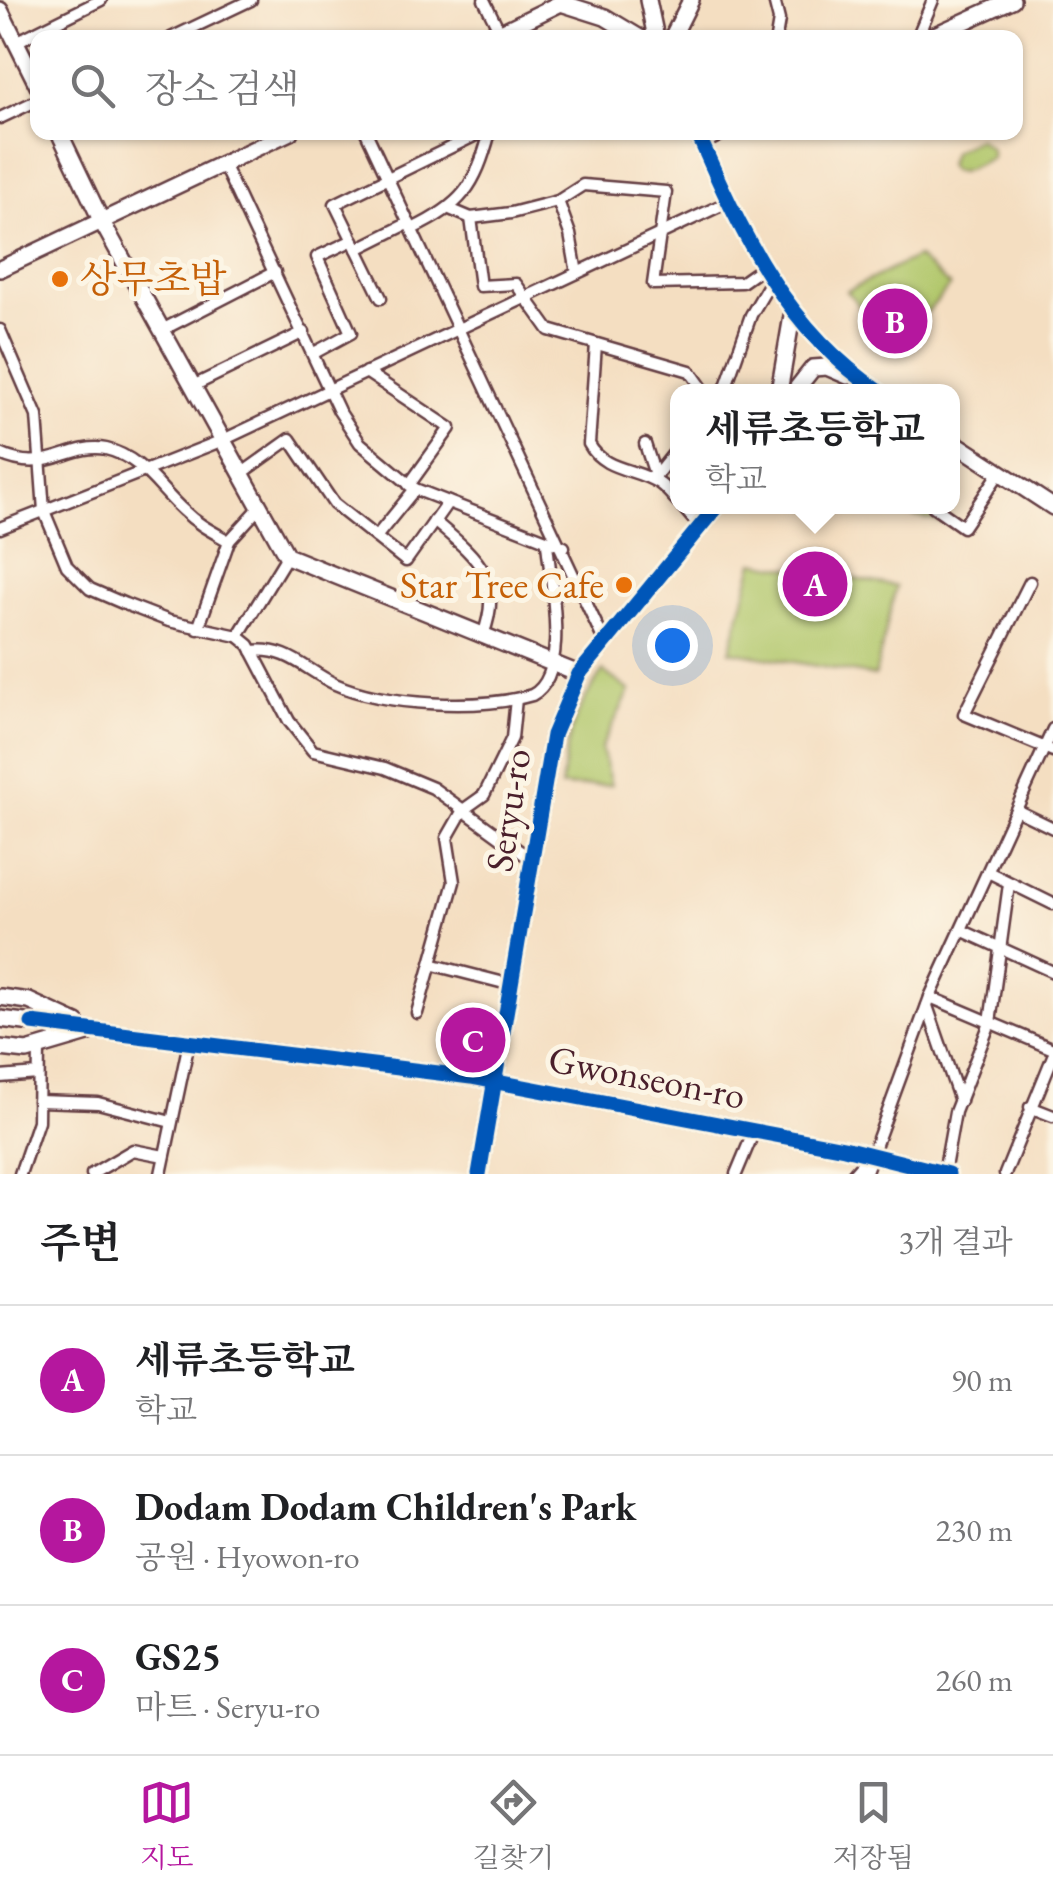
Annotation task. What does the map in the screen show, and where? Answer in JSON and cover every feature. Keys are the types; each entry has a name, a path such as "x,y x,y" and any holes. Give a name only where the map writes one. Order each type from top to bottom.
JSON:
{"street":[{"path":"40,30 101,0"},
{"path":"484,0 493,30"},
{"path":"648,0 654,30"},
{"path":"676,30 691,0"},
{"path":"774,0 777,30"},
{"path":"920,30 933,0"},
{"path":"945,30 1009,0"},
{"path":"187,30 246,1"},
{"path":"504,30 563,1 606,17 627,30"},
{"path":"0,10 30,70"},
{"path":"16,42 30,35"},
{"path":"0,118 30,104"},
{"path":"64,140 102,222 287,556 579,674"},
{"path":"0,270 273,140"},
{"path":"370,140 564,547 605,642"},
{"path":"381,298 335,204 465,140"},
{"path":"314,354 351,333 317,257 452,210 481,166 488,140"},
{"path":"700,140 766,274 793,310 871,384"},
{"path":"223,164 332,389 339,411 360,443 412,487 564,547"},
{"path":"452,210 471,218 558,201 583,185 666,192 664,233 653,284 742,282 766,274"},
{"path":"558,201 570,234 576,274"},
{"path":"0,528 222,440 728,202"},
{"path":"471,218 480,286 516,284 548,330 655,357 690,371 699,384"},
{"path":"162,330 275,272"},
{"path":"727,384 766,274"},
{"path":"780,384 793,310"},
{"path":"0,330 37,416 44,510 66,566 90,589 198,629 238,636 252,651 289,721 313,751 418,781 532,860"},
{"path":"193,386 304,332"},
{"path":"596,344 589,444 604,460 657,477"},
{"path":"798,384 804,374 819,367 864,384"},
{"path":"366,372 450,428 376,537"},
{"path":"242,474 290,439 334,504 406,561 448,502"},
{"path":"646,444 657,477 670,492"},
{"path":"960,446 1053,508"},
{"path":"0,454 42,464 102,448 147,470 183,511 230,541"},
{"path":"657,477 670,459"},
{"path":"945,514 963,526 1000,472"},
{"path":"198,629 230,541 260,507"},
{"path":"689,514 700,527"},
{"name":"Seryu-ro","path":"479,1174 553,735 579,674 711,514"},
{"path":"434,521 477,558 488,580 493,604 483,635"},
{"path":"252,651 282,650 359,693 440,705 516,699 542,690 553,663 547,543"},
{"path":"238,636 287,556"},
{"path":"1030,582 964,714 1049,749"},
{"path":"418,1013 454,882 447,838 463,810 484,795 503,757 512,738 516,699"},
{"path":"863,1174 928,1002 1049,749 1053,729"},
{"path":"1018,811 1053,828"},
{"path":"988,872 1053,904"},
{"name":"Gwonseon-ro","path":"0,1019 496,1081 871,1154 946,1174 960,1101 990,1023 1009,884"},
{"path":"960,930 1053,972"},
{"path":"434,965 512,985"},
{"path":"0,996 28,1001 95,1030"},
{"path":"928,1002 990,1023 1053,1052 1005,1174"},
{"path":"928,1002 960,1101"},
{"path":"0,1048 39,1048 95,1030"},
{"path":"161,1174 189,1042"},
{"path":"20,1174 38,1121 39,1048"},
{"path":"0,1077 38,1074"},
{"path":"38,1101 98,1103 172,1122"},
{"path":"1030,1106 1053,1116"},
{"path":"736,1174 754,1130"},
{"path":"92,1174 133,1150 164,1156"},
{"path":"853,1174 871,1154"}],"green space":[{"path":"980,140 991,149 991,158 961,172 952,171 948,164 952,152"},
{"path":"917,257 950,286 894,350 847,291"},
{"path":"906,514 936,514 954,525"},
{"path":"754,562 896,586 875,676 730,651"},
{"path":"603,671 630,691 601,748 611,785 561,787 573,726"}],"cycle path":[{"path":"701,140 769,276 818,339 869,384"},
{"path":"479,1174 553,735 579,674 710,514"},
{"path":"32,1023 471,1077 844,1148 948,1174"}],"place":[{"name":"상무초밥","path":"60,279"},
{"name":"Dodam Dodam Children's Park","path":"895,321"},
{"name":"세류초등학교","path":"815,584"},
{"name":"Star Tree Cafe","path":"624,585"},
{"name":"GS25","path":"473,1040"}]}
